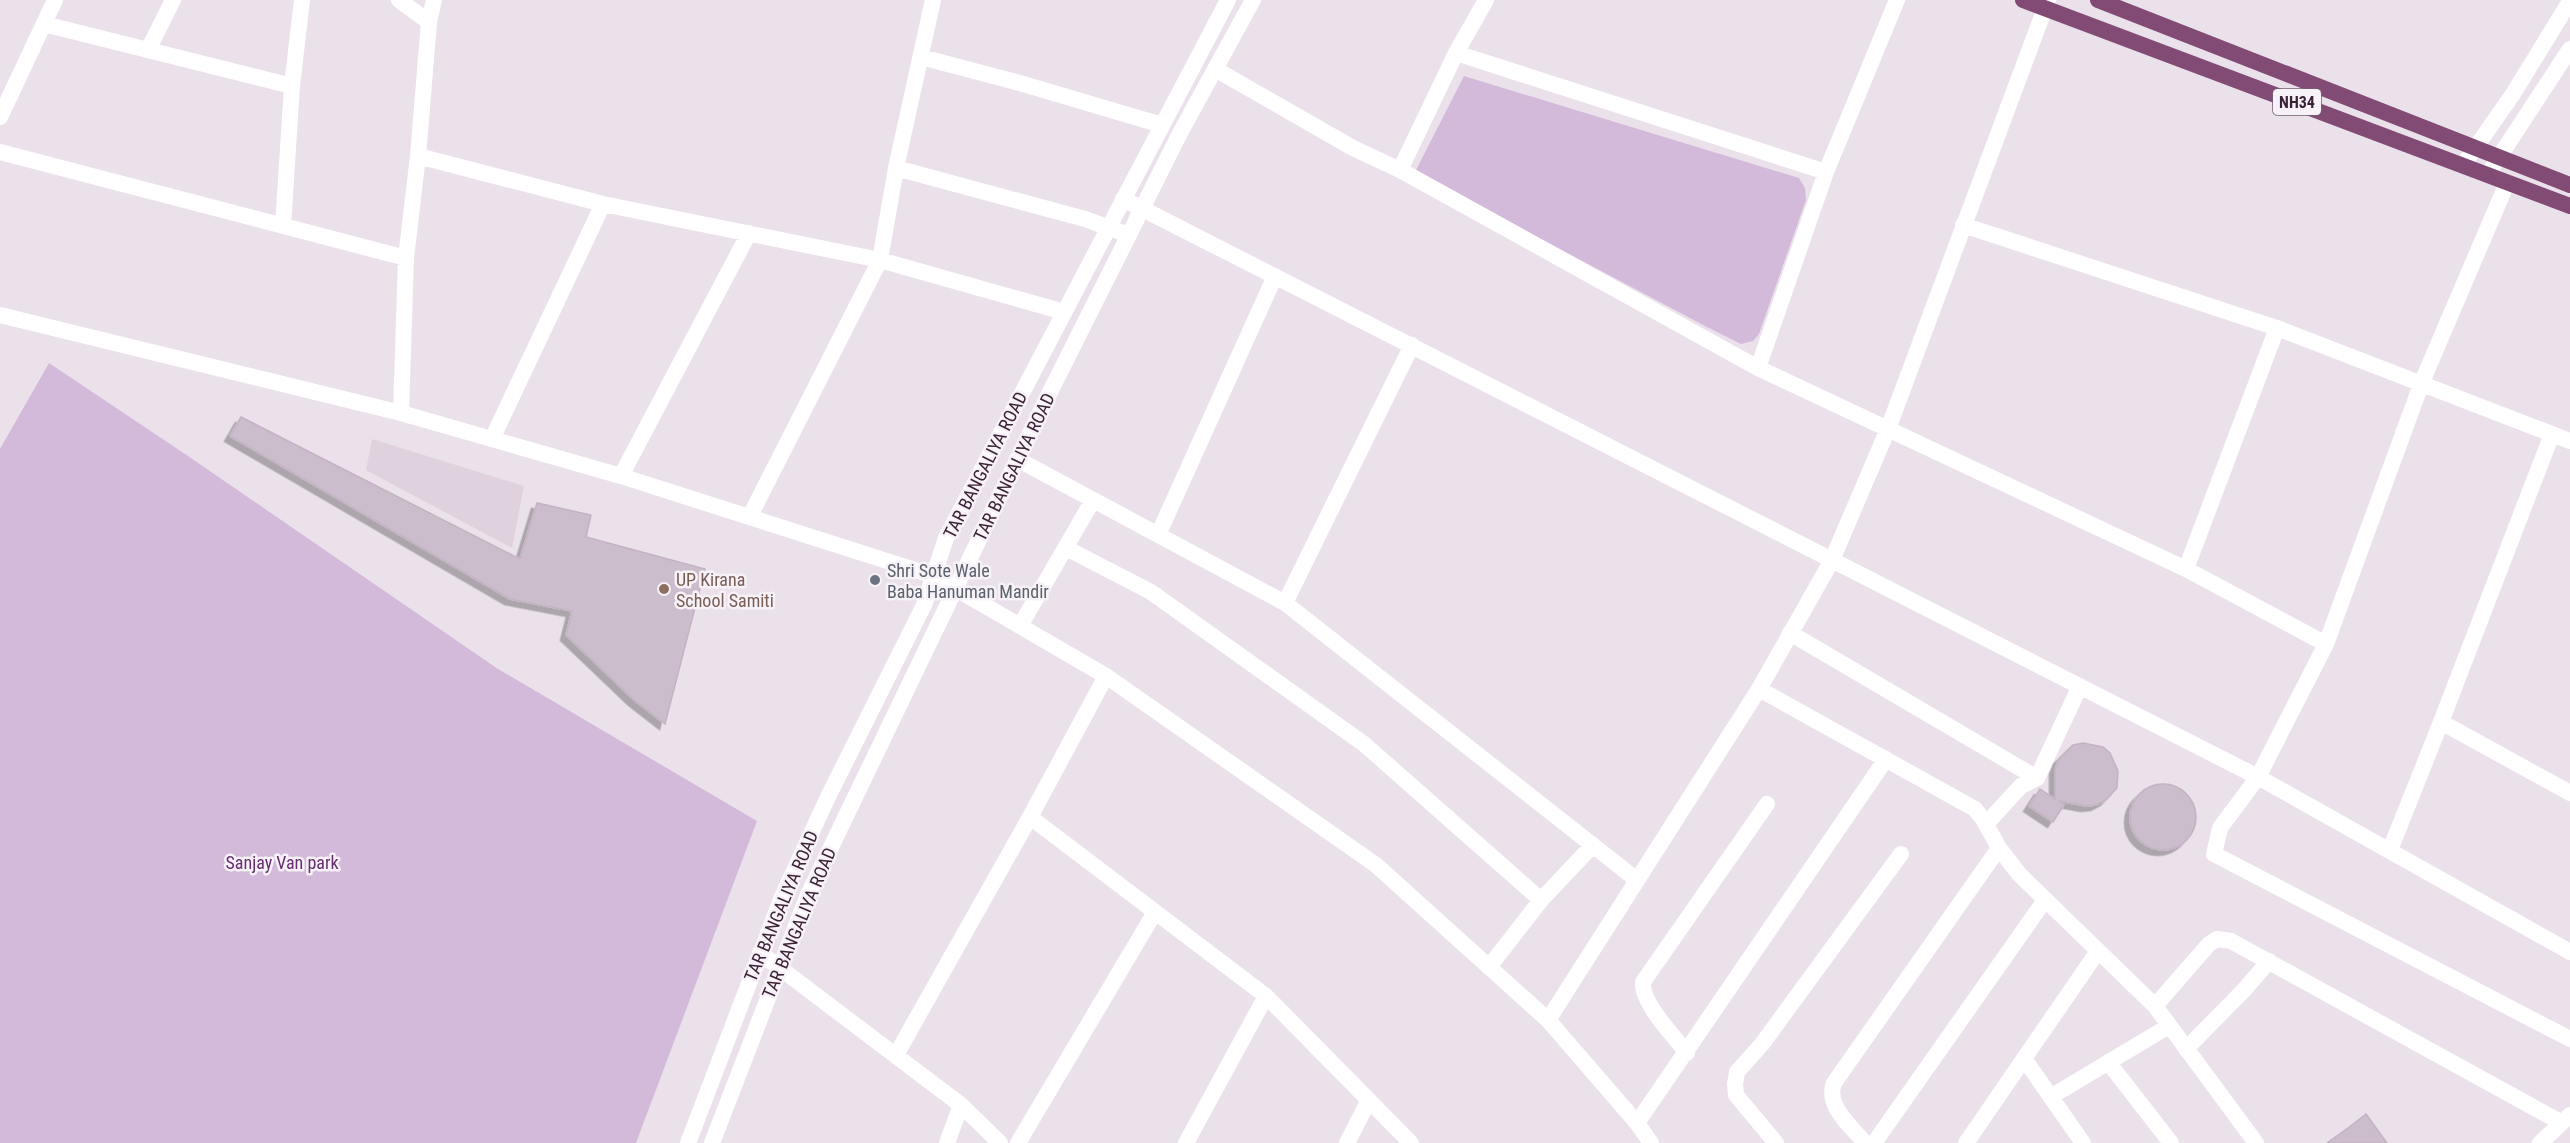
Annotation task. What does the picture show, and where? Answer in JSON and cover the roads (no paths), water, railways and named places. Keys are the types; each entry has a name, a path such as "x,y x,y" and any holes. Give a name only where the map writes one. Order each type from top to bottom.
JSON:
{"highway":[{"name":"NH34","path":"2024,0 2047,4 2570,206"},
{"name":"NH34","path":"2098,0 2570,185"}],"street":[{"path":"0,117 55,0"},
{"path":"148,50 173,0"},
{"path":"283,226 292,86 302,0"},
{"path":"399,0 429,22"},
{"path":"401,413 406,258 418,156 429,22 434,0"},
{"path":"750,516 880,260 896,168 933,0"},
{"name":"TAR BANGALIYA ROAD","path":"688,1143 760,952 827,799 924,605 946,538 1228,0"},
{"name":"TAR BANGALIYA ROAD","path":"712,1143 808,895 1017,459 1129,235 1253,0"},
{"path":"1400,170 1456,53 1486,0"},
{"path":"1758,368 1826,171 1897,0"},
{"path":"2464,164 2513,94 2570,1"},
{"path":"1548,1020 1759,689 1832,560 1888,429 2047,4"},
{"path":"1217,20 1236,31"},
{"path":"44,24 292,86"},
{"path":"2488,174 2570,49"},
{"path":"1456,53 1826,171"},
{"path":"921,57 1162,124"},
{"path":"1215,69 1353,148 1400,170 1758,368 2186,569 2326,644"},
{"path":"0,152 406,258"},
{"path":"418,156 603,204 880,260 1064,312"},
{"path":"896,168 1108,227 1129,235"},
{"path":"2507,183 2422,382 2326,644 2258,777 2220,828 2214,854 2570,1039"},
{"path":"1123,199 2258,777 2570,952"},
{"path":"492,439 603,204"},
{"path":"1963,225 2277,328 2570,441"},
{"path":"621,476 749,233"},
{"path":"1158,535 1275,276"},
{"path":"0,315 401,413 621,476 934,576 1106,676 1376,865 1548,1020 1637,1123 1651,1143"},
{"path":"2186,569 2277,328"},
{"path":"1285,603 1412,345"},
{"path":"2390,850 2552,434"},
{"path":"1017,459 1285,603 1637,880"},
{"path":"1020,626 1093,500"},
{"path":"1066,548 1152,592 1364,744 1541,900"},
{"path":"1790,633 2037,778"},
{"path":"896,1054 1030,817 1106,676"},
{"path":"1986,824 2021,786 2037,778 2079,686"},
{"path":"1759,689 1975,809 1999,848 2019,874 2155,1006 2256,1143"},
{"path":"2441,722 2570,793"},
{"path":"1637,1123 1886,759"},
{"path":"1687,1053 1653,1009 1642,991 1643,982 1767,804"},
{"path":"1030,817 1266,996 1412,1143"},
{"path":"1489,967 1541,900 1593,845"},
{"path":"1865,1143 1837,1108 1832,1098 1834,1083 1999,848"},
{"path":"1776,1143 1736,1095 1737,1072 1762,1044 1901,854"},
{"path":"1874,1143 2045,900"},
{"path":"1018,1143 1155,912"},
{"path":"2155,1006 2209,944 2217,939 2231,941 2566,1119 2540,1143"},
{"path":"1966,1143 2098,951"},
{"path":"760,952 961,1105 1000,1143"},
{"path":"2186,1049 2269,962"},
{"path":"1186,1143 1266,996"},
{"path":"2052,1096 2169,1026"},
{"path":"2025,1060 2052,1096 2076,1141"},
{"path":"2108,1062 2170,1143"},
{"path":"711,1081 732,1089"},
{"path":"1347,1143 1369,1100"},
{"path":"947,1143 961,1105"}],"place":[{"name":"Shri Sote Wale Baba Hanuman Mandir","path":"875,580"},
{"name":"UP Kirana School Samiti","path":"664,589"}],"park label":[{"name":"Sanjay Van park","path":"282,862"}]}
